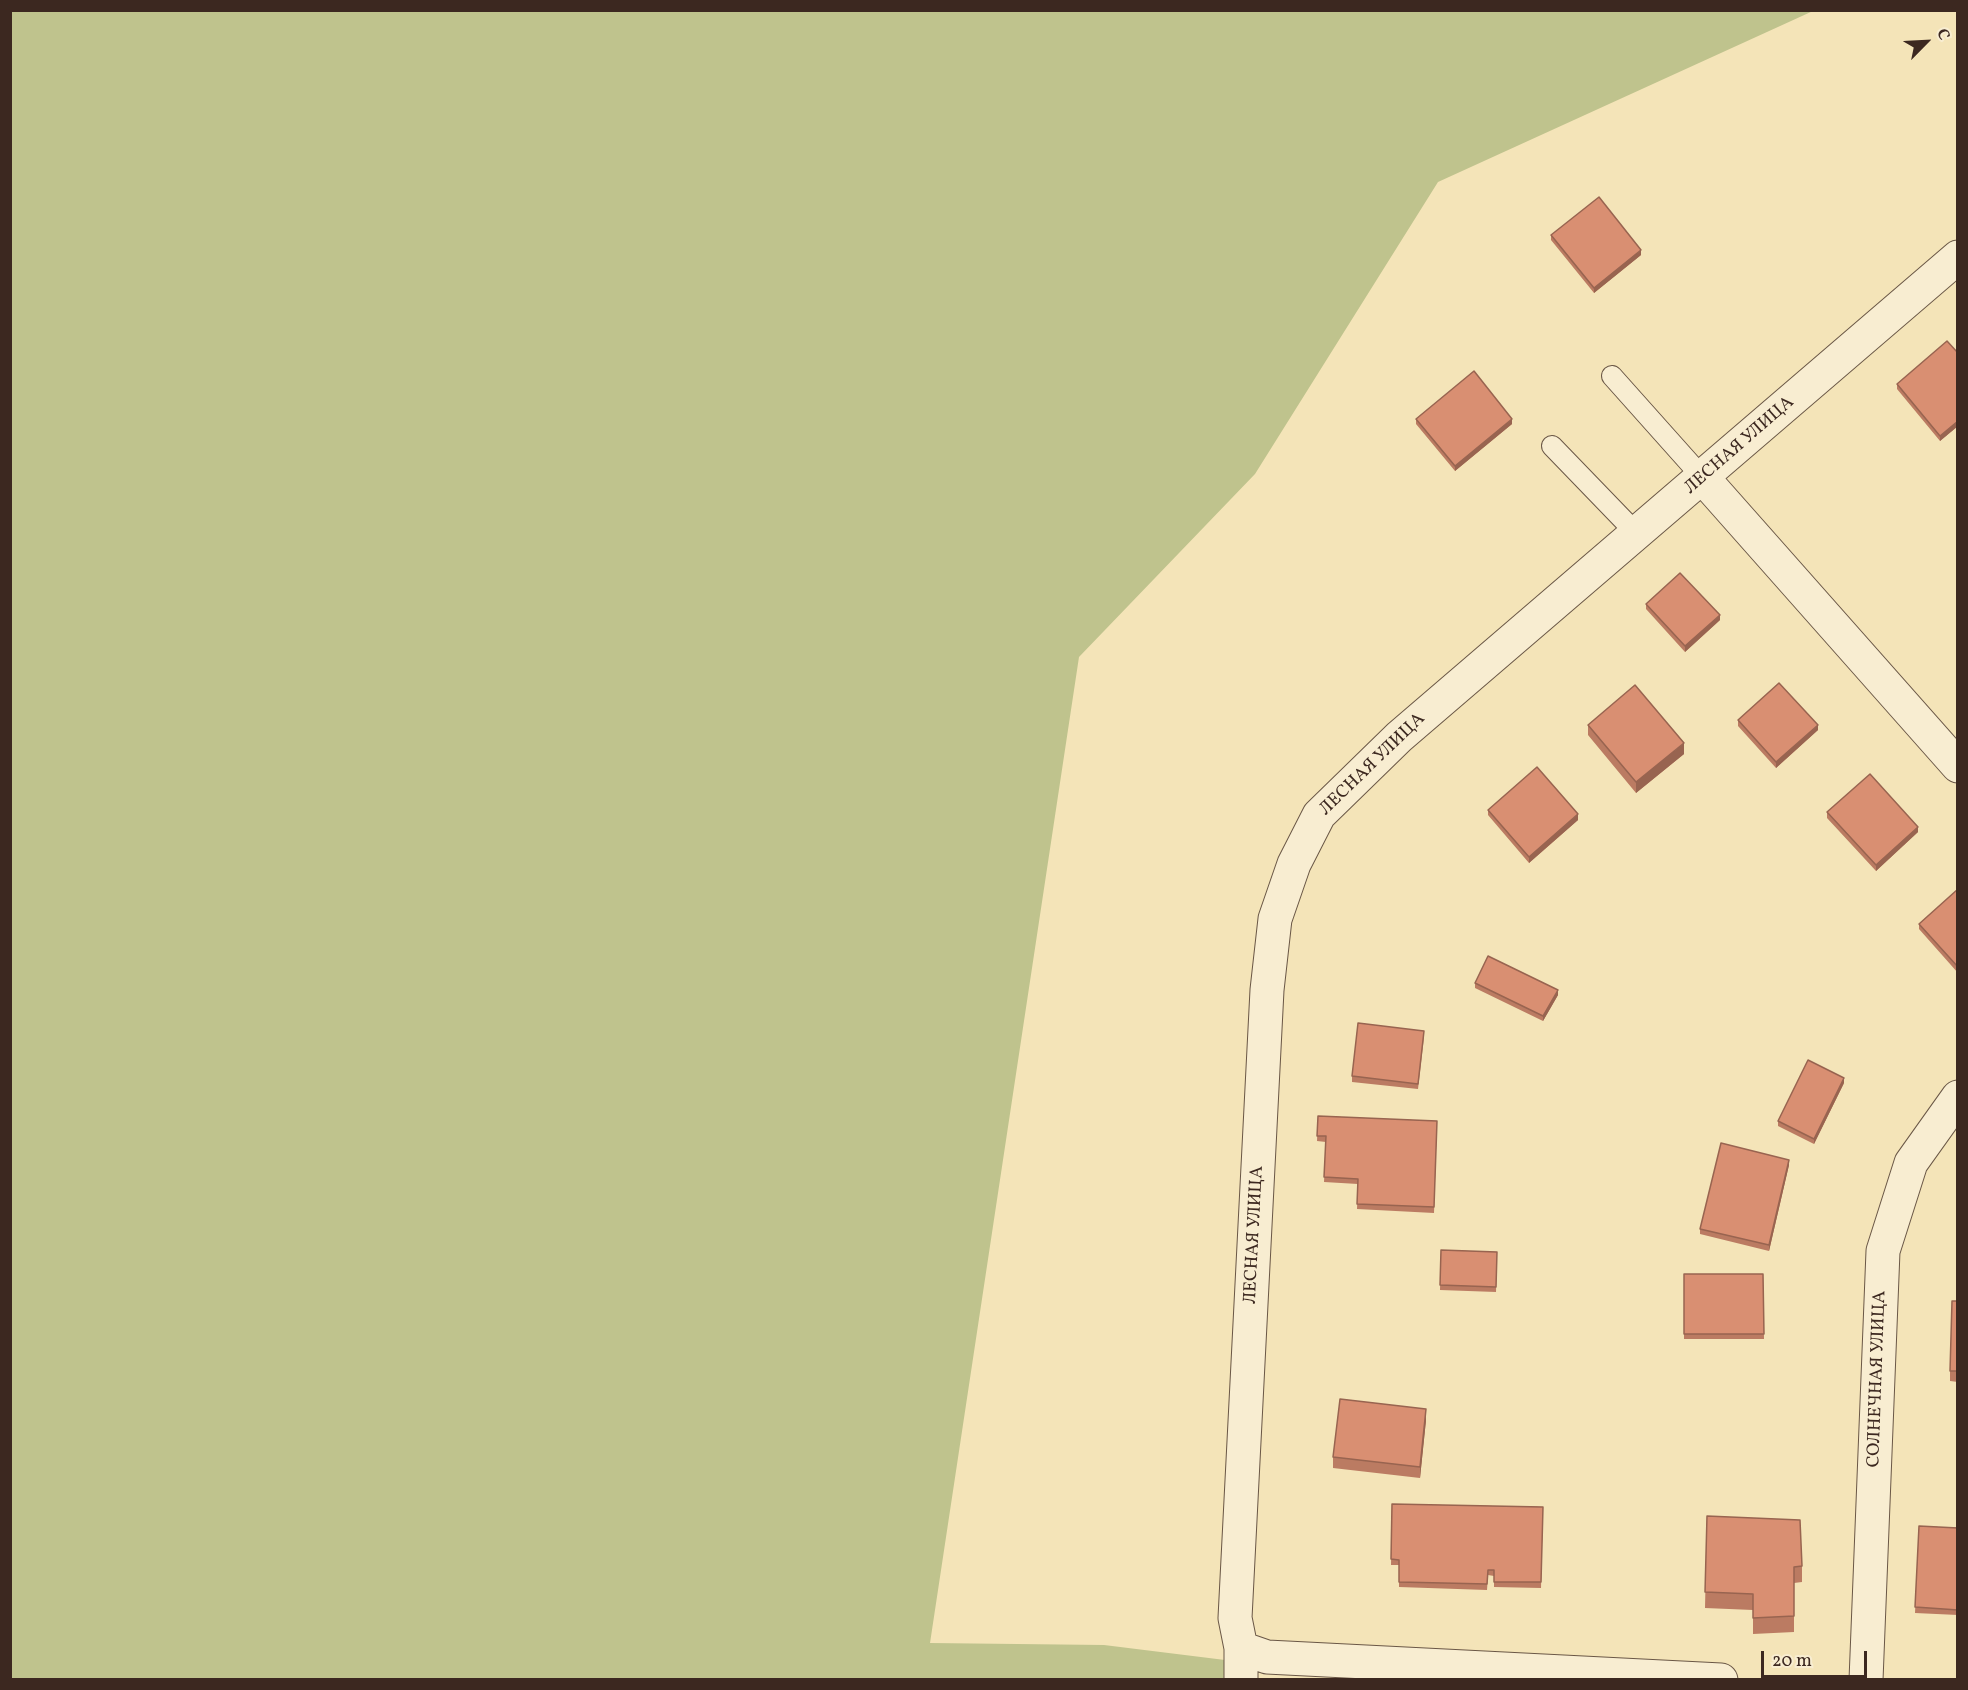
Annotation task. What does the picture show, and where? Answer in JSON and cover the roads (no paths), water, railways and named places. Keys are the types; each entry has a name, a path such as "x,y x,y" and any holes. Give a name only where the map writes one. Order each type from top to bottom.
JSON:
{"street":[{"name":"ЛЕСНАЯ УЛИЦА","path":"1241,1664 1235,1618 1267,990 1275,919 1294,864 1319,815 1399,737 1958,257"},
{"path":"1703,478 1958,766"},
{"name":"СОЛНЕЧНАЯ УЛИЦА","path":"1866,1680 1883,1251 1911,1163 1958,1097"},
{"path":"1241,1664 1267,1657 1721,1680"}],"lane":[{"path":"1612,376 1703,478"},
{"path":"1552,446 1637,534"}]}
